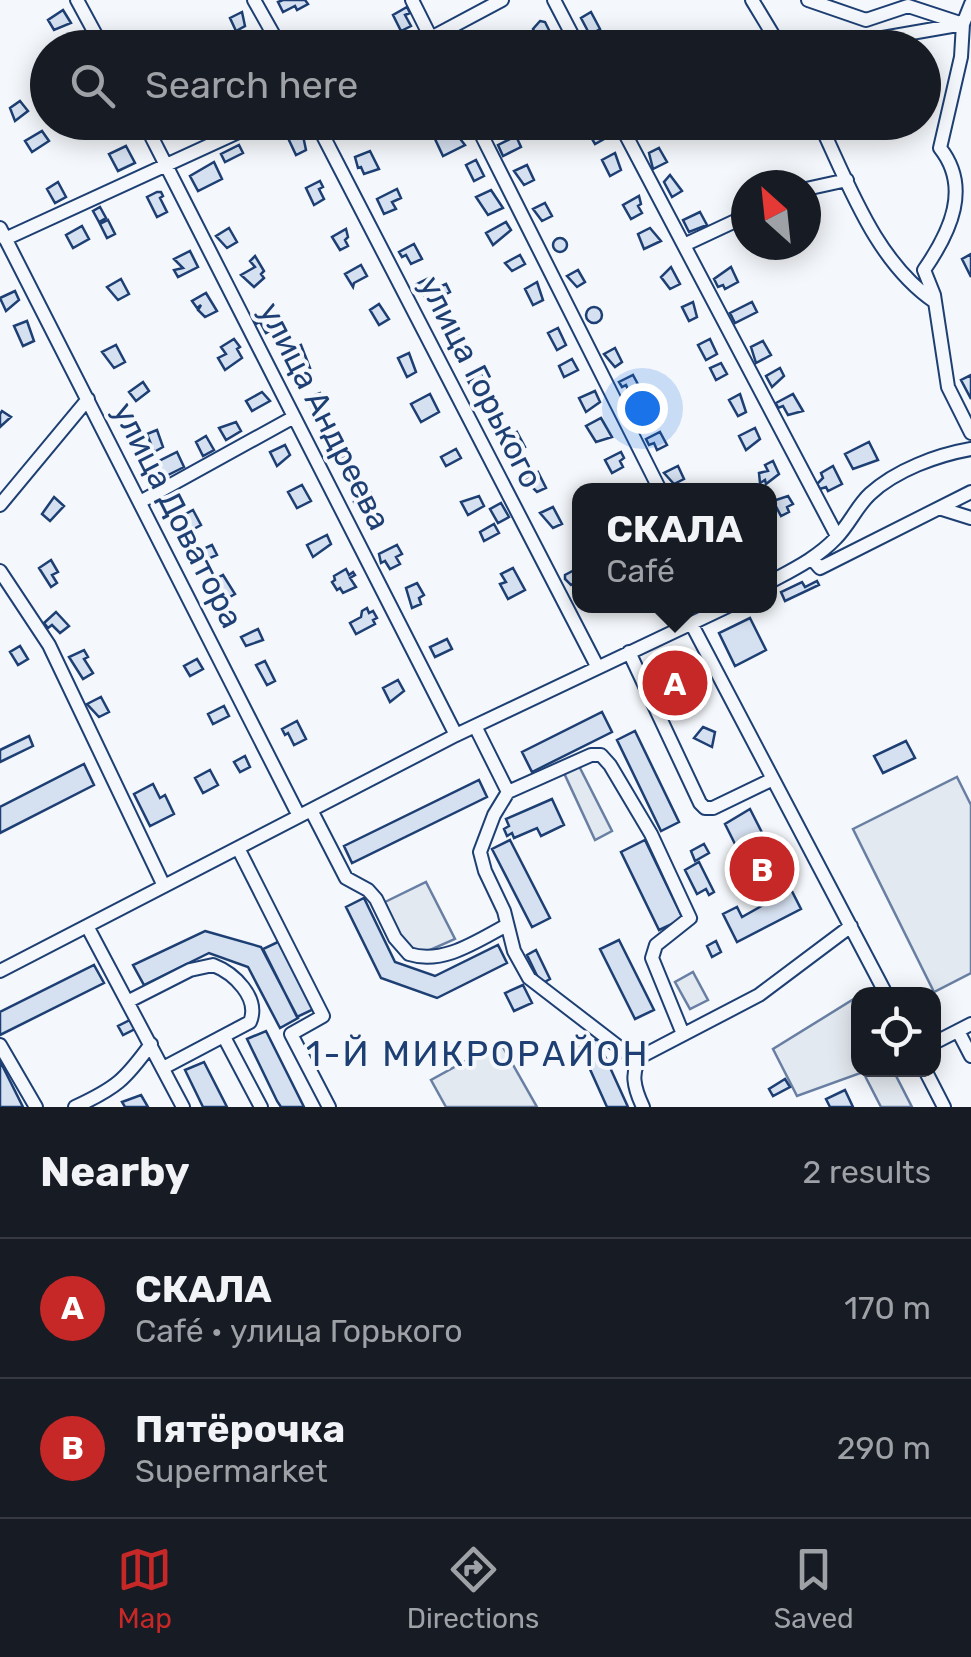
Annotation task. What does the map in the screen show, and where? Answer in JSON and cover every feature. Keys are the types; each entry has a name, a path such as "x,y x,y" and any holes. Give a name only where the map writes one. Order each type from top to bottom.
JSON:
{"street":[{"path":"78,0 94,30"},
{"path":"254,0 271,30"},
{"path":"412,0 427,30"},
{"path":"454,30 502,0"},
{"path":"554,0 570,30"},
{"path":"752,0 770,30"},
{"path":"808,0 866,20 907,3 962,24"},
{"path":"970,3 962,24 960,57 940,148 956,162 964,196 949,234 924,270 936,302 948,387 971,433"},
{"path":"928,30 962,24"},
{"name":"улица Андреева","path":"154,140 456,736"},
{"name":"улица Доватора","path":"223,140 168,167 3,234 305,813 346,878 368,890 396,938 409,954 422,958 450,953 507,925"},
{"name":"улица Горького","path":"325,140 597,666"},
{"path":"484,140 656,483"},
{"path":"628,140 837,536"},
{"path":"827,140 879,242 911,286 936,302"},
{"path":"821,186 847,180"},
{"path":"684,246 731,223"},
{"path":"0,505 88,399"},
{"path":"140,502 294,417"},
{"path":"777,578 812,559 837,536 870,494 907,470 949,453 971,449"},
{"path":"812,559 820,568 971,492"},
{"path":"939,508 971,518"},
{"path":"0,571 49,645 164,886"},
{"path":"0,971 475,726 710,613"},
{"path":"692,622 882,987"},
{"path":"628,652 705,808 713,808 773,778"},
{"path":"475,726 508,792"},
{"path":"637,1062 529,978 514,951 480,852 508,792 591,755 601,755 610,765 651,834 690,918 656,944 652,958 656,976 683,1034"},
{"path":"238,848 323,1016 290,1034 329,1107"},
{"path":"87,926 183,1107"},
{"path":"643,1107 636,1093 637,1062 652,1050 759,995 850,926"},
{"path":"129,1001 202,965 224,969 244,989 254,1010 250,1022 163,1068"},
{"path":"941,1039 964,1027 971,1056"},
{"path":"224,1037 261,1107"},
{"path":"75,1107 97,1102 128,1076 151,1044"},
{"path":"0,1045 36,1107"},
{"path":"929,1077 944,1107"}],"shaded area":[{"path":"579,766 612,831 595,840 564,773"},
{"path":"957,777 971,805 971,973 941,988 932,987 853,829"},
{"path":"426,882 455,939 421,954 400,939 385,902"},
{"path":"693,972 708,1000 690,1009 675,982"},
{"path":"851,1001 851,1076 797,1096 773,1049"},
{"path":"500,1042 537,1107 446,1107 431,1080"},
{"path":"866,1077 897,1077 912,1107 881,1107"}],"building":[{"path":"305,0 308,4 283,12 278,2"},
{"path":"407,7 410,13 405,15 411,26 400,30 393,15"},
{"path":"63,10 71,23 54,30 48,20"},
{"path":"242,12 245,26 236,30 230,18"},
{"path":"591,12 600,29 587,30 581,18"},
{"path":"540,21 549,30 533,30"},
{"path":"20,101 28,111 15,121 10,108"},
{"path":"30,138 49,141 32,152 25,141"},
{"path":"289,140 304,140 306,150 296,155"},
{"path":"435,140 461,140 465,145 443,156"},
{"path":"518,140 521,147 503,156 498,145"},
{"path":"239,145 243,153 225,162 221,154"},
{"path":"126,146 135,163 118,171 109,154"},
{"path":"659,148 667,162 653,169 649,153"},
{"path":"370,151 379,169 364,174 355,157"},
{"path":"615,153 621,170 610,176 602,160"},
{"path":"476,160 484,176 474,181 466,165"},
{"path":"214,162 222,179 198,191 190,176"},
{"path":"527,165 534,180 524,185 514,171"},
{"path":"670,175 682,191 672,197 664,182"},
{"path":"320,181 324,199 314,205 306,188"},
{"path":"58,182 66,197 55,203 47,189"},
{"path":"397,189 401,198 392,202 396,209 384,214 377,199"},
{"path":"491,190 503,208 488,215 476,197"},
{"path":"157,192 163,196 160,198 167,212 157,217 147,197"},
{"path":"639,196 642,213 631,219 623,205"},
{"path":"545,203 552,216 542,221 533,209"},
{"path":"100,207 106,218 99,222 93,211"},
{"path":"700,212 707,225 689,232 683,220"},
{"path":"108,220 115,234 107,238 100,224"},
{"path":"506,222 511,230 493,245 486,233"},
{"path":"82,226 89,239 73,248 66,235"},
{"path":"229,228 237,242 227,248 216,236"},
{"path":"650,228 661,241 644,249 638,234"},
{"path":"346,229 348,246 340,250 332,237"},
{"path":"560,238 567,245 560,252 553,245"},
{"path":"414,244 422,259 411,264 399,252"},
{"path":"190,251 198,267 178,277 174,270 183,268 174,259"},
{"path":"971,254 971,277 962,259"},
{"path":"520,255 525,264 512,271 505,263"},
{"path":"255,256 264,278 254,287 241,275 255,267 250,261"},
{"path":"361,265 367,276 353,287 345,274"},
{"path":"671,267 680,284 670,289 661,277"},
{"path":"731,267 738,282 725,289 723,285 718,287 714,279"},
{"path":"578,270 585,282 577,287 567,276"},
{"path":"429,278 435,289 446,284 450,292 429,303 417,284"},
{"path":"121,279 129,294 118,300 107,287"},
{"path":"537,282 543,300 533,305 525,289"},
{"path":"15,291 19,300 6,311 0,298"},
{"path":"206,293 217,311 205,317 198,310 201,305 197,308 192,301"},
{"path":"693,302 697,317 689,321 682,307"},
{"path":"752,302 757,312 735,323 730,313"},
{"path":"379,304 389,319 379,325 370,310"},
{"path":"594,307 602,315 594,323 586,315"},
{"path":"271,313 278,327 266,333 260,322 254,321"},
{"path":"27,321 34,341 23,346 14,326"},
{"path":"454,326 463,343 454,348 445,331"},
{"path":"558,328 566,345 557,350 548,333"},
{"path":"234,339 242,358 225,370 218,358 226,354 221,347"},
{"path":"710,339 717,354 706,360 698,345"},
{"path":"763,341 771,355 756,363 751,347"},
{"path":"116,345 125,362 114,368 102,352"},
{"path":"301,345 310,368 293,375 284,352"},
{"path":"615,348 622,362 615,367 604,354"},
{"path":"409,353 416,372 407,377 398,358"},
{"path":"572,359 578,370 564,377 559,366"},
{"path":"721,363 727,374 716,380 710,368"},
{"path":"478,366 487,381 474,391 468,381 473,379 469,372"},
{"path":"780,368 784,376 772,387 766,376"},
{"path":"633,375 640,388 630,394 626,385 622,387 619,382"},
{"path":"971,375 971,399 961,380"},
{"path":"143,382 149,391 136,401 129,392"},
{"path":"595,391 600,402 586,412 579,398"},
{"path":"262,392 270,401 252,411 246,401"},
{"path":"320,393 324,404 312,409 307,398"},
{"path":"430,394 439,412 421,422 411,404"},
{"path":"740,394 746,412 738,416 729,400"},
{"path":"793,394 803,411 788,415 776,403"},
{"path":"649,408 655,422 645,426 635,415"},
{"path":"2,411 11,417 0,427 0,414"},
{"path":"601,418 612,437 596,442 586,426"},
{"path":"236,422 241,431 226,440 219,428"},
{"path":"755,428 760,439 746,450 739,436"},
{"path":"157,430 163,447 154,452 147,434"},
{"path":"517,432 525,447 511,454 505,442"},
{"path":"660,432 667,445 657,450 646,439"},
{"path":"206,436 214,450 203,456 196,442"},
{"path":"340,437 349,455 335,463 326,445"},
{"path":"869,442 878,460 853,469 845,454"},
{"path":"285,445 290,455 277,466 270,452"},
{"path":"456,449 461,458 446,466 441,457"},
{"path":"177,452 184,467 162,478 157,462"},
{"path":"621,452 623,467 612,473 605,460"},
{"path":"773,461 779,474 767,483 760,483 759,473 768,471 765,465"},
{"path":"678,466 684,479 673,483 664,473"},
{"path":"833,466 842,484 828,491 826,487 820,489 817,484 823,478 821,473"},
{"path":"538,472 546,488 537,492 524,479"},
{"path":"302,485 311,501 297,508 288,492"},
{"path":"366,489 373,494 369,497 372,501 360,510 354,502 358,499 356,495"},
{"path":"479,496 484,506 468,515 461,502"},
{"path":"788,496 793,504 787,507 789,512 781,516 777,500"},
{"path":"54,497 64,506 50,521 42,514"},
{"path":"501,503 509,517 498,523 490,509"},
{"path":"553,507 562,524 553,528 540,513"},
{"path":"193,510 201,525 190,531 182,516"},
{"path":"494,524 499,533 484,541 480,532"},
{"path":"327,535 331,544 313,557 307,545"},
{"path":"212,545 217,555 201,562 197,552"},
{"path":"397,545 402,554 396,557 400,564 390,569 385,561 381,563 379,554"},
{"path":"51,560 58,572 52,575 57,583 51,587 39,568"},
{"path":"513,568 525,590 508,599 500,584 506,582 501,574"},
{"path":"346,569 349,575 355,575 350,578 356,587 343,593 332,582 334,576"},
{"path":"572,571 572,584 565,579"},
{"path":"223,575 235,594 226,599 212,581"},
{"path":"817,581 819,585 785,601 781,592 802,582 805,587"},
{"path":"417,583 424,595 419,598 421,604 412,608 406,588"},
{"path":"367,608 377,618 373,620 375,624 356,634 350,623"},
{"path":"56,612 69,626 60,633 44,623"},
{"path":"750,618 766,650 735,666 719,633"},
{"path":"258,629 263,640 246,646 241,637"},
{"path":"447,639 452,649 435,657 430,647"},
{"path":"20,646 28,659 18,665 10,652"},
{"path":"84,650 88,657 84,659 93,673 83,679 69,657"},
{"path":"197,659 203,669 190,676 184,666"},
{"path":"265,661 275,681 267,685 256,665"},
{"path":"677,661 694,700 672,705 656,672"},
{"path":"398,680 404,691 390,702 383,688"},
{"path":"101,697 109,712 99,717 87,704"},
{"path":"224,706 229,716 213,724 208,714"},
{"path":"602,712 612,732 532,772 522,752"},
{"path":"297,721 306,739 294,745 282,729"},
{"path":"703,727 715,732 712,747 694,738"},
{"path":"635,731 679,822 661,831 617,740"},
{"path":"29,736 33,746 0,762 0,750"},
{"path":"906,741 915,758 883,773 874,756"},
{"path":"245,756 250,767 240,772 234,762"},
{"path":"84,764 94,785 0,833 0,807"},
{"path":"210,770 218,785 203,793 195,778"},
{"path":"479,780 487,797 352,863 344,846"},
{"path":"153,784 160,798 165,795 174,814 150,826 134,794"},
{"path":"552,799 564,825 541,836 537,828 514,838 512,833 507,836 506,819"},
{"path":"750,809 801,909 737,942 723,914 737,907 742,917 765,904 725,824"},
{"path":"510,840 550,918 532,927 492,849"},
{"path":"645,840 683,919 659,930 621,852"},
{"path":"704,844 709,853 695,861 691,851"},
{"path":"699,862 714,892 709,895 706,889 697,894 685,870"},
{"path":"364,898 395,962 435,976 498,945 507,963 437,998 381,978 346,907"},
{"path":"205,931 261,947 298,1018 280,1028 248,967 209,953 144,985 133,965"},
{"path":"619,940 654,1010 635,1019 600,949"},
{"path":"280,941 314,1009 297,1017 263,949"},
{"path":"716,941 721,952 712,957 707,946"},
{"path":"536,950 550,979 541,984 527,955"},
{"path":"94,965 104,983 0,1035 0,1012"},
{"path":"523,985 532,1003 514,1011 505,993"},
{"path":"130,1020 135,1029 123,1035 118,1026"},
{"path":"266,1031 304,1107 281,1107 277,1101 247,1039"},
{"path":"597,1039 628,1107 607,1107 580,1047"},
{"path":"0,1061 23,1107 0,1107"},
{"path":"204,1062 227,1107 203,1107 185,1070"},
{"path":"785,1079 790,1087 773,1096 769,1089"},
{"path":"845,1090 853,1107 830,1107 826,1099"},
{"path":"141,1095 148,1107 125,1107 122,1102"}],"place":[{"name":"СКАЛА","path":"675,683"},
{"name":"Пятёрочка","path":"762,869"}],"district":[{"name":"1-Й МИКРОРАЙОН","path":"478,1054"}]}
